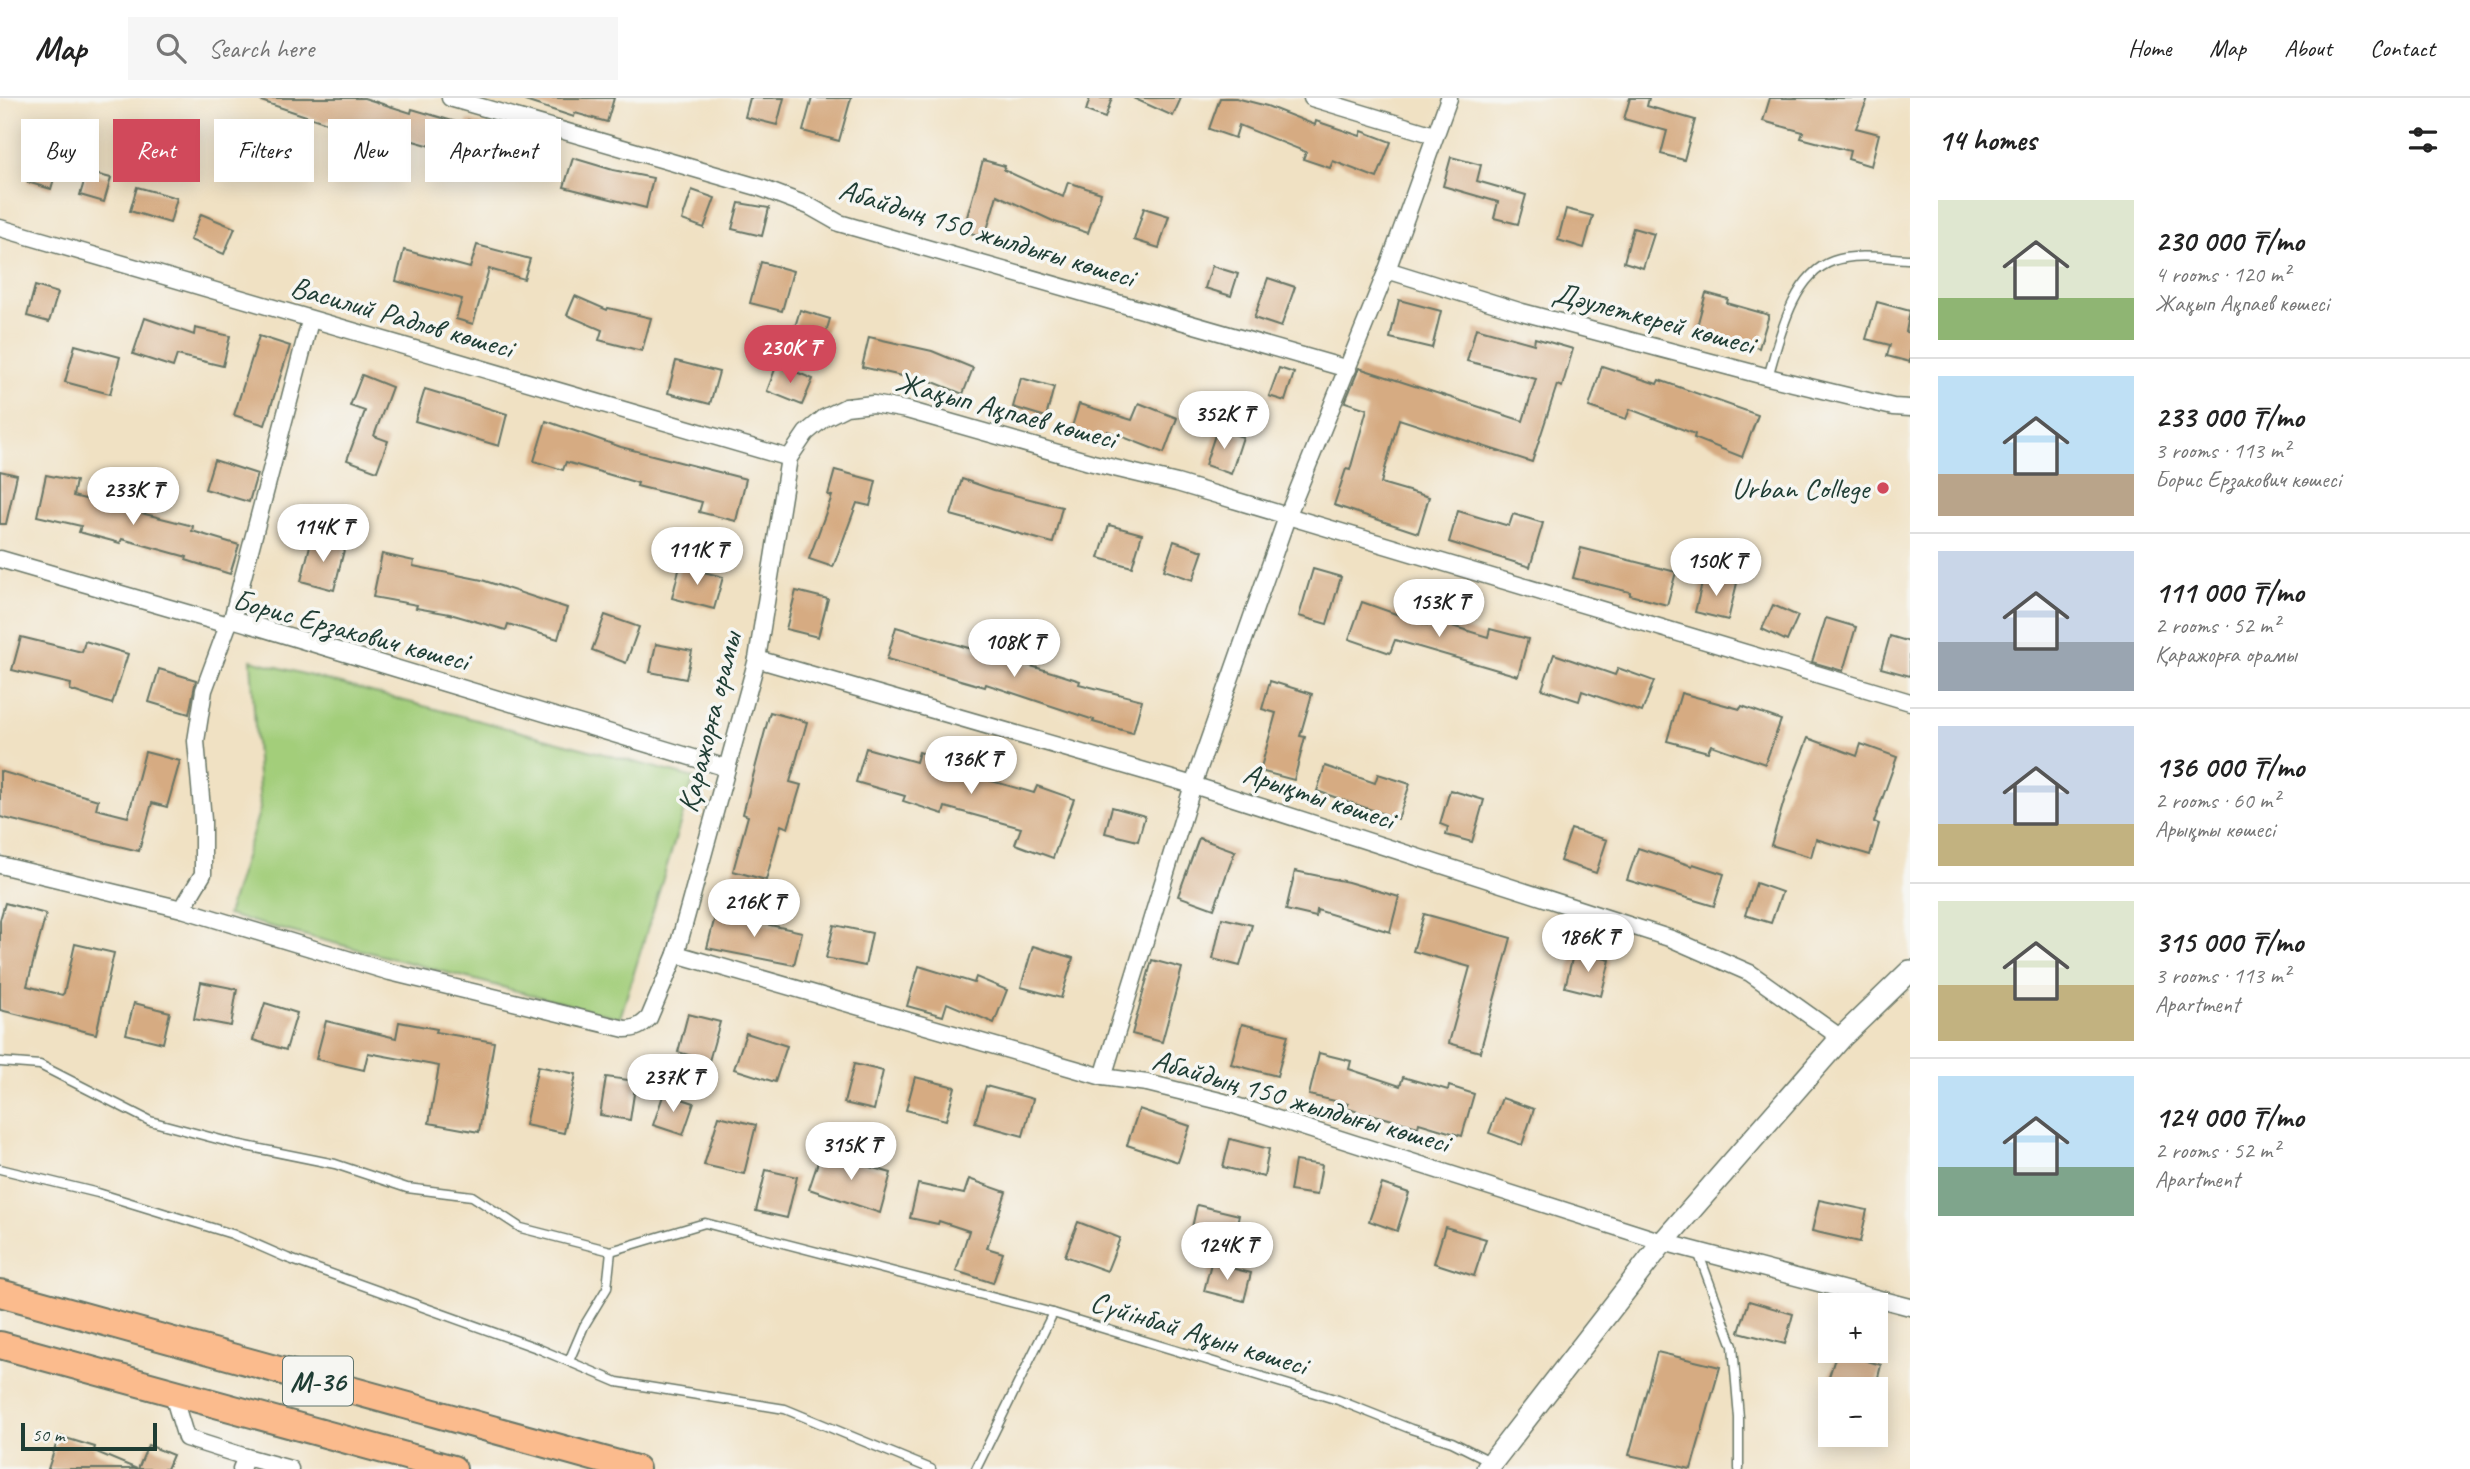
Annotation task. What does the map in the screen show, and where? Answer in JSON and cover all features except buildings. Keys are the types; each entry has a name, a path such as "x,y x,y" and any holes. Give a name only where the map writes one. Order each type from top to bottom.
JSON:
{"main road":[{"name":"M-36","path":"0,1293 636,1469"},
{"name":"M-36","path":"0,1345 453,1469"}],"street":[{"name":"Абайдың 150 жылдығы көшесі","path":"450,98 761,188 809,206 839,223 1348,369"},
{"path":"1312,98 1434,135"},
{"path":"1103,1077 1193,785 1287,517 1387,270 1448,98"},
{"name":"Василий Радлов көшесі","path":"0,228 310,321 439,355 789,458"},
{"name":"Дәулеткерей көшесі","path":"1387,270 1522,312 1768,377 1893,407 1910,408"},
{"path":"182,909 203,874 203,820 196,741 204,690 230,622 310,321"},
{"name":"Жақып Ақпаев көшесі","path":"789,458 806,433 824,418 846,407 873,404 907,410 1093,463 1177,483 1910,702"},
{"name":"Қаражорға орамы","path":"0,865 182,909 390,972 625,1030 642,1026 649,1018 676,954 757,659 789,458"},
{"name":"Борис Ерзакович көшесі","path":"0,559 230,622 727,768"},
{"name":"Арықты көшесі","path":"757,659 1193,785 1672,939 1750,974 1841,1038"},
{"name":"Абайдың 150 жылдығы көшесі","path":"676,954 1103,1077 1147,1083 1224,1102 1663,1242 1910,1307"},
{"path":"1490,1465 1663,1242 1841,1038 1910,971"},
{"path":"172,1392 186,1438 244,1463 290,1469"}],"lane":[{"path":"1768,377 1787,315 1805,281 1832,261 1865,257 1910,259"},
{"path":"0,1062 40,1065 150,1121 236,1144 335,1164 407,1188 472,1196 521,1228 611,1251 705,1223 1053,1313"},
{"path":"0,1169 98,1193 232,1234 287,1258 569,1361 617,1382 785,1409 931,1469"},
{"path":"569,1361 584,1326 607,1288 611,1251"},
{"path":"1698,1252 1733,1346 1739,1469"},
{"name":"Сүйінбай Ақын көшесі","path":"976,1469 1053,1313 1338,1400 1452,1442 1490,1465"}],"green space":[{"path":"251,660 694,778 620,1018 227,915 260,809"}],"place":[{"name":"Urban College","path":"1883,488"}]}
